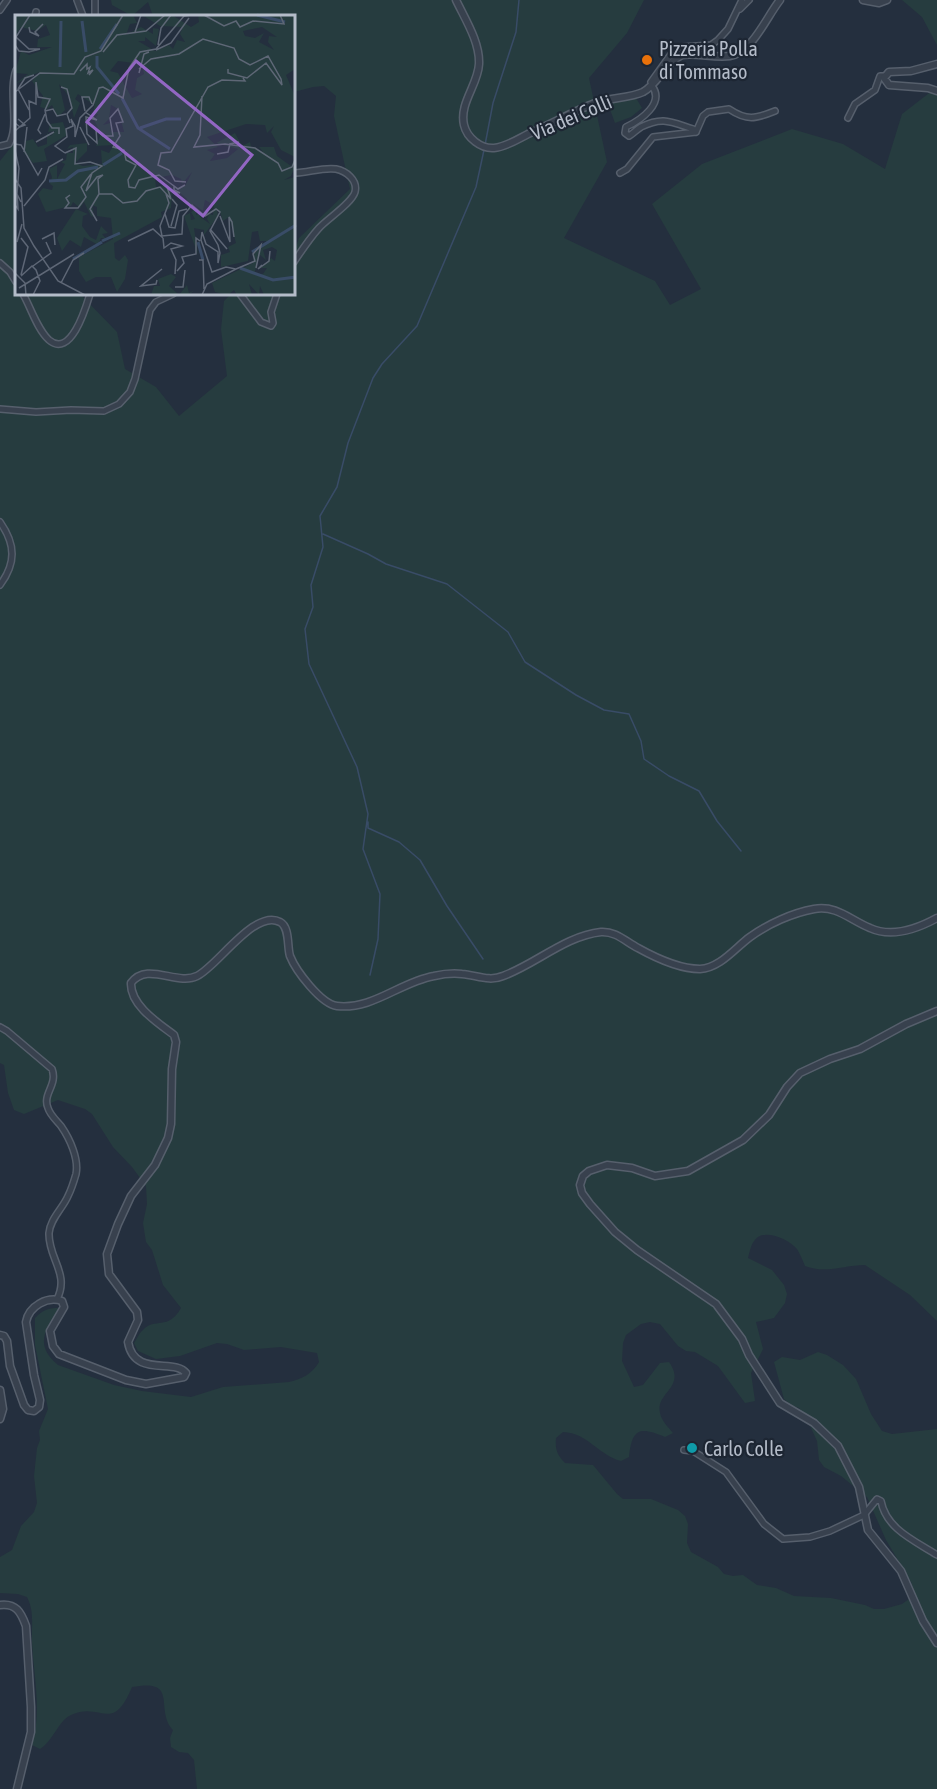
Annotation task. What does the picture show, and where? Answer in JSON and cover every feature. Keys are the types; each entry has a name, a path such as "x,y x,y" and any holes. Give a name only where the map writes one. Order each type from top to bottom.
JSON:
{"street":[{"path":"0,10 7,0"},
{"path":"77,0 83,15"},
{"name":"Via dei Colli","path":"456,0 478,54 479,66 463,116 464,128 474,142 497,148 592,104 616,97 632,96 650,87"},
{"path":"650,87 674,50 713,44 728,29 742,0"},
{"path":"738,10 749,0"},
{"path":"650,87 664,69 675,58 682,55 729,56 744,50 780,0"},
{"path":"863,0 879,3 887,0"},
{"path":"848,118 855,104 875,90 880,76 885,76 889,72 937,64"},
{"path":"0,146 9,144 14,134 12,81 15,73"},
{"path":"885,76 889,85 928,88 937,91"},
{"path":"650,87 656,91 655,102 649,110 626,127 625,133 629,136 638,129 666,119 696,132"},
{"path":"696,132 700,119 708,112 729,110 747,119 775,111"},
{"path":"620,173 627,169 653,137 696,132"},
{"path":"296,173 327,168 338,170 353,179 355,186 352,198 306,243 296,259"},
{"path":"0,263 15,280"},
{"path":"24,296 48,339 57,344 64,343 72,335 89,296"},
{"path":"0,409 36,412 111,409 130,393 150,310 156,302 169,296"},
{"path":"242,296 261,322 271,326 276,296"},
{"path":"0,522 8,537 12,556 8,574 0,585"},
{"path":"57,1299 62,1301 64,1307 50,1331 53,1346 59,1354 135,1383 146,1384 184,1377 186,1373 181,1368 154,1366 139,1360 132,1353 128,1342 138,1320 137,1312 115,1284 108,1267 110,1244 118,1224 134,1191 164,1149 171,1124 170,1084 176,1042 174,1035 133,996 131,982 142,974 182,978 198,976 238,938 261,923 273,920 282,922 290,956 320,997 334,1006 346,1006 382,998 413,982 433,976 460,974 488,979 502,977 575,939 600,932 615,934 638,948 678,966 699,969 716,964 751,936 773,923 802,912 816,909 835,910 869,928 882,932 903,931 937,918"},
{"path":"937,1011 906,1024 860,1049 830,1059 800,1073 787,1087 777,1106 743,1140 688,1172 655,1176 632,1168 607,1165 589,1171 583,1176 580,1185 582,1193 590,1204 615,1232 637,1250 716,1304 742,1340 780,1403 814,1423 838,1446 855,1476 868,1530 901,1571 923,1621 937,1643"},
{"path":"0,1027 52,1069 55,1076 46,1102 48,1110 67,1137 76,1164 76,1173 68,1197 51,1225 49,1233 62,1280 62,1290 57,1299 32,1308 27,1314 26,1322 34,1375 40,1400 39,1407 34,1411 28,1410 24,1405 10,1365 7,1341 4,1336 0,1335"},
{"path":"0,1390 3,1408 0,1419"},
{"path":"684,1450 693,1450 726,1472 764,1524 783,1539 810,1537 830,1531 864,1515 877,1499 898,1532 937,1555"},
{"path":"0,1605 11,1605 18,1609 26,1626 31,1732 17,1789"}],"green space":[{"path":"111,0 644,0 627,33 589,78 607,162 564,238 655,281 670,305 701,289 652,204 702,164 792,129 843,144 885,169 902,114 937,87 937,1321 910,1295 865,1265 828,1269 805,1266 797,1249 789,1242 773,1235 762,1235 754,1241 748,1258 772,1270 784,1285 787,1294 785,1303 774,1318 756,1322 763,1349 751,1373 755,1401 745,1403 718,1366 695,1352 686,1351 678,1346 660,1324 650,1322 641,1324 626,1335 622,1361 634,1387 643,1385 660,1363 669,1362 674,1371 673,1384 662,1400 660,1413 663,1421 673,1433 665,1437 649,1432 638,1432 632,1441 629,1457 621,1461 572,1433 563,1432 556,1438 556,1442 557,1452 565,1463 593,1465 623,1499 651,1499 678,1510 685,1516 688,1524 687,1543 691,1552 718,1567 724,1574 743,1575 757,1585 776,1588 794,1596 831,1598 874,1609 884,1609 902,1604 909,1599 914,1591 911,1582 886,1540 867,1497 841,1476 824,1467 819,1460 817,1441 806,1417 799,1408 784,1399 774,1362 782,1357 800,1360 818,1352 827,1355 843,1365 856,1379 871,1414 882,1431 892,1434 937,1429 937,1789 197,1789 194,1760 188,1753 179,1752 171,1747 170,1738 173,1730 165,1713 161,1691 147,1685 132,1687 118,1710 106,1714 91,1711 71,1715 40,1749 32,1745 37,1707 31,1609 27,1597 0,1593 0,1557 12,1550 21,1526 34,1512 37,1503 34,1476 37,1448 40,1440 39,1431 48,1409 35,1345 35,1318 46,1310 59,1308 44,1337 46,1351 58,1365 114,1385 142,1391 191,1397 223,1387 289,1382 306,1375 319,1362 317,1353 281,1347 244,1350 217,1343 180,1356 156,1359 138,1351 134,1343 142,1331 152,1324 166,1322 181,1308 163,1285 152,1250 146,1242 143,1223 147,1204 146,1186 113,1147 92,1114 85,1109 58,1100 24,1114 14,1110 8,1093 4,1065 0,1063 0,161 15,142 15,296 83,296 117,332 125,369 156,387 179,416 227,376 221,329 224,301 229,296 296,296 296,247 299,238 350,189 334,116 336,96 324,86 296,91 296,15 153,15 148,2 130,15 112,5"},
{"path":"902,0 937,0 937,45 922,17"},
{"path":"636,98 642,108 631,117 615,123 608,104"}],"waterway":[{"path":"485,145 493,103 516,32 519,0"},
{"path":"370,975 378,939 380,894 363,849 368,814 357,767 309,664 305,629 313,607 311,585 323,547 320,516 337,487 348,443 373,378 382,364 417,326 476,187 484,150"},
{"path":"323,534 386,564 447,584 508,632 525,662 604,710 629,714 641,741 644,759 669,776 699,791 717,821 741,851"},
{"path":"368,822 368,828 399,842 420,860 447,906 483,959"}],"place":[{"name":"Pizzeria Polla di Tommaso","path":"647,60"},
{"name":"Carlo Colle","path":"692,1448"}]}
